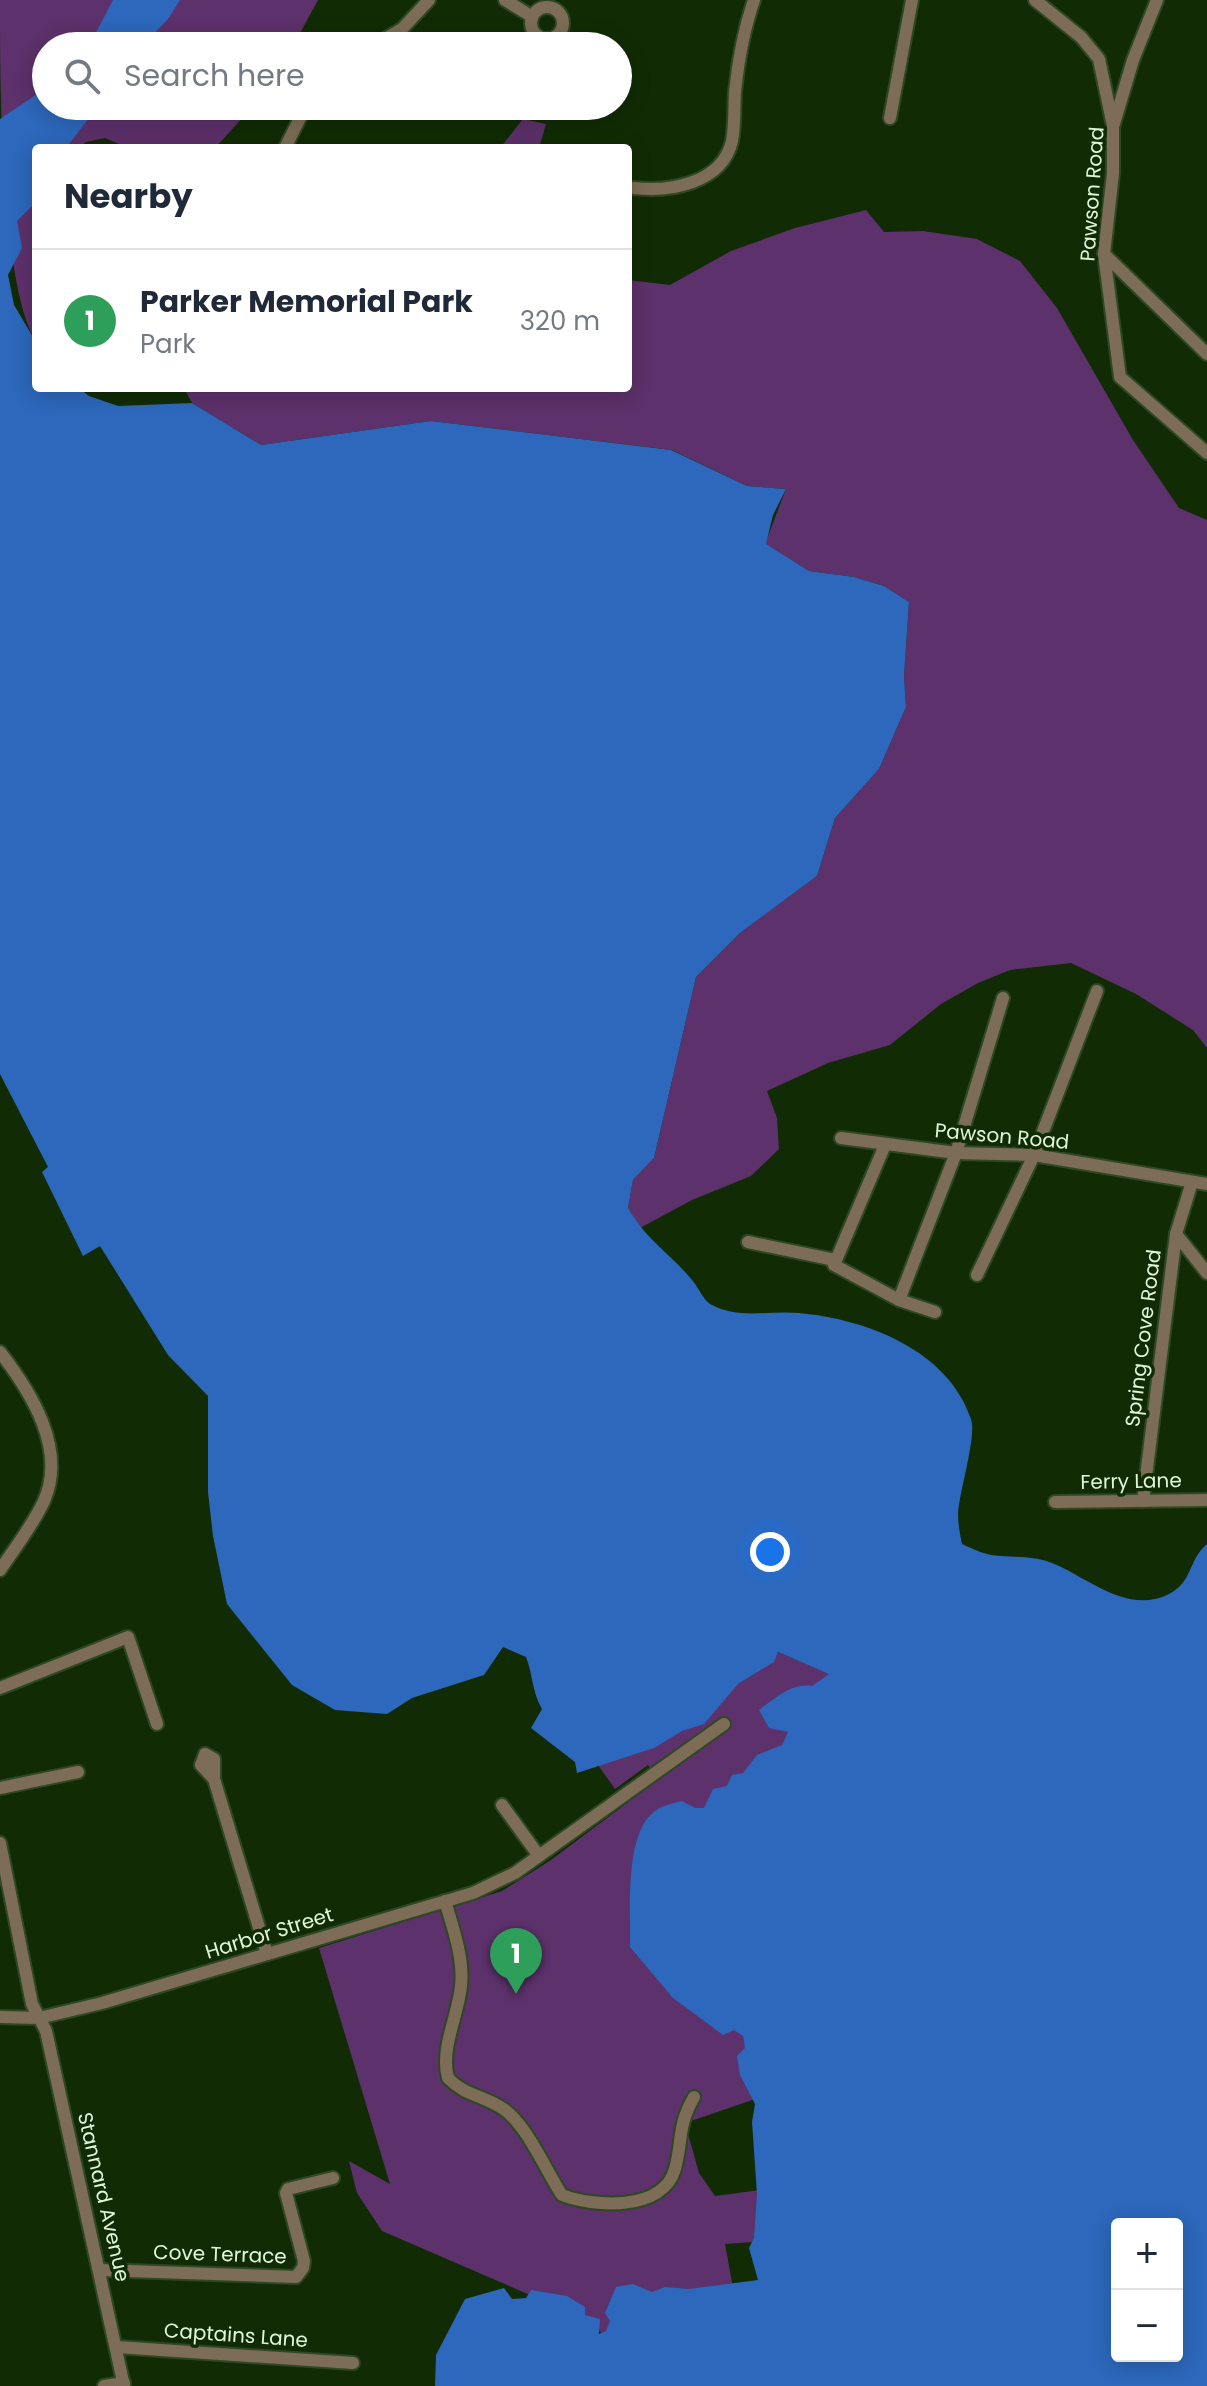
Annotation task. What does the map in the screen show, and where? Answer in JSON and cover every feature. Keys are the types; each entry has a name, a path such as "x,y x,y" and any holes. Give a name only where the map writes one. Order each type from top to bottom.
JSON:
{"street":[{"path":"397,32 429,0"},
{"path":"505,0 531,16"},
{"path":"634,188 679,187 707,175 720,162 731,143 736,88 754,0"},
{"path":"890,118 912,0"},
{"path":"1035,0 1081,37 1099,59 1113,127"},
{"name":"Pawson Road","path":"1157,0 1133,60 1123,104 1113,127 1113,173 1104,254 1120,377 1207,453"},
{"path":"287,144 299,120"},
{"path":"1104,254 1207,354"},
{"path":"977,1275 1034,1155 1097,991"},
{"path":"899,1300 956,1153 1003,998"},
{"name":"Pawson Road","path":"841,1138 956,1153 1034,1155 1207,1184"},
{"path":"885,1145 834,1265 899,1300 935,1312"},
{"name":"Spring Cove Road","path":"1143,1501 1176,1234 1192,1182"},
{"path":"1176,1234 1207,1273"},
{"path":"748,1242 835,1260"},
{"path":"0,1352 35,1401 51,1470 43,1502 0,1570"},
{"name":"Ferry Lane","path":"1055,1502 1207,1500"},
{"path":"0,1688 128,1637 157,1724"},
{"name":"Harbor Street","path":"0,2017 39,2018 102,2003 445,1901 499,1882 724,1724"},
{"path":"0,1788 78,1772"},
{"path":"214,1779 267,1954"},
{"path":"502,1805 539,1856"},
{"name":"Stannard Avenue","path":"0,1843 32,2004 46,2031 124,2385"},
{"path":"445,1901 457,1942 461,1984 446,2059 448,2078 465,2093 503,2108 512,2117 562,2195 613,2204 651,2195 666,2184 675,2168 681,2120 694,2097"},
{"name":"Cove Terrace","path":"100,2270 296,2277 304,2261 286,2193 288,2189 333,2178"},
{"name":"Captains Lane","path":"117,2347 353,2363"},
{"path":"104,2386 124,2385"}],"shaded area":[{"path":"0,0 318,0 301,32 32,32 32,120 240,120 219,144 119,144 105,138 84,144 32,144 32,332 15,275 9,229"},
{"path":"522,120 546,124 540,144 503,144"},
{"path":"866,210 884,232 923,231 977,239 1020,261 1057,308 1133,440 1179,508 1207,520 1207,1048 1193,1030 1136,994 1071,963 1010,970 978,983 941,1004 890,1045 828,1063 767,1091 777,1118 779,1149 751,1176 692,1200 640,1228 628,1208 633,1180 654,1158 696,977 740,933 817,876 835,818 879,769 906,707 904,676 909,602 884,586 854,577 809,571 765,544 786,489 747,486 672,450 431,421 261,445 192,403 186,392 632,392 632,280 670,285 731,251 795,228"},
{"path":"778,1652 830,1674 793,1731 743,2029 764,2096 685,2123 699,2173 715,2196 767,2189 768,2241 725,2244 734,2293 601,2333 597,2324 382,2231 357,2193 349,2161 390,2184 319,1948 502,1891 551,1860 659,1779 648,1765 615,1789 591,1755 723,1692 768,1664"}],"water":[{"path":"113,0 180,0 155,32 96,32"},
{"path":"32,97 32,120 87,120 69,144 32,144 32,206 17,221 22,248 8,275 14,305 32,335 32,392 84,392 118,406 192,403 261,445 431,421 671,450 747,486 786,489 773,515 766,544 809,571 854,577 884,586 909,602 904,676 906,707 879,769 835,818 817,876 740,933 696,977 654,1158 633,1180 628,1208 643,1230 683,1270 710,1304 732,1312 788,1312 851,1322 902,1342 944,1374 960,1395 972,1427 958,1514 962,1544 991,1555 1044,1560 1122,1597 1152,1600 1167,1595 1182,1584 1196,1557 1207,1544 1207,2386 435,2386 436,2355 465,2299 504,2288 512,2299 526,2298 531,2290 567,2296 585,2307 585,2315 600,2319 599,2334 606,2331 610,2321 605,2313 616,2287 633,2284 652,2292 665,2287 689,2289 758,2280 749,2248 754,2238 757,2194 752,2122 755,2104 740,2075 737,2056 745,2048 743,2036 734,2030 723,2035 673,1998 630,1947 631,1872 639,1834 647,1819 658,1809 682,1801 695,1808 704,1808 713,1789 727,1786 732,1775 743,1773 757,1755 782,1745 788,1732 769,1728 759,1710 784,1692 812,1686 829,1674 778,1652 774,1662 738,1684 704,1724 682,1731 654,1748 577,1773 575,1762 531,1728 542,1709 526,1657 503,1647 484,1675 412,1698 387,1714 335,1710 292,1685 227,1604 213,1536 208,1492 208,1396 168,1355 100,1246 83,1256 42,1172 48,1167 0,1074 0,119"}],"place":[{"name":"Parker Memorial Park","path":"516,1994"}]}
